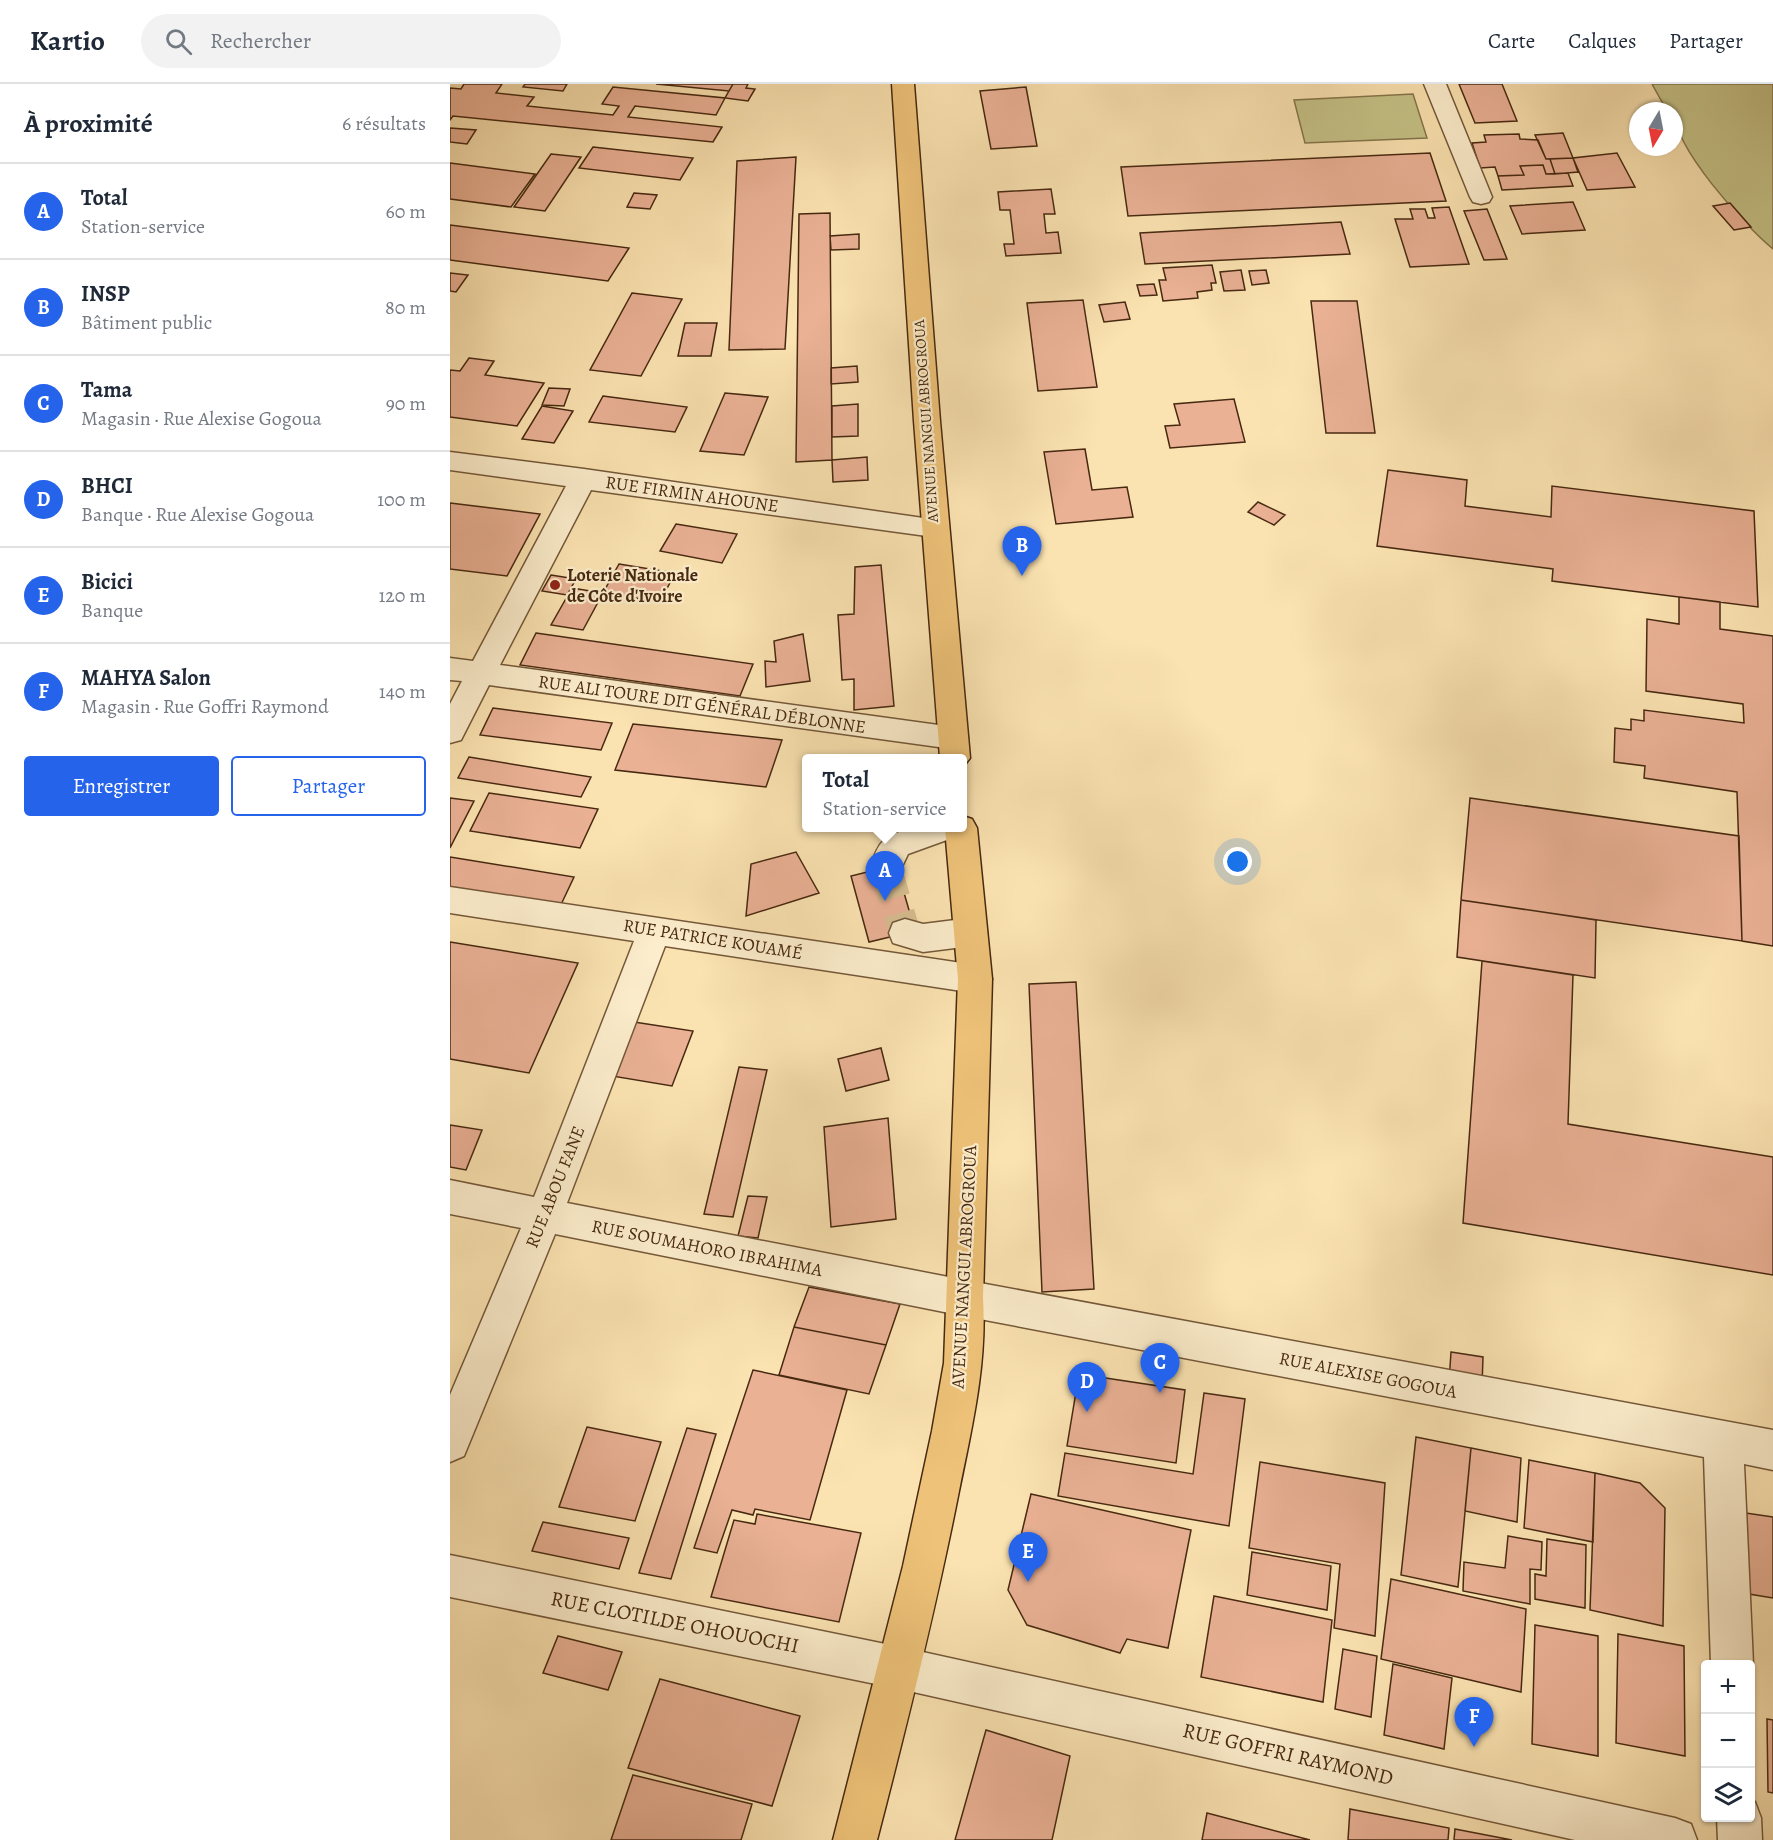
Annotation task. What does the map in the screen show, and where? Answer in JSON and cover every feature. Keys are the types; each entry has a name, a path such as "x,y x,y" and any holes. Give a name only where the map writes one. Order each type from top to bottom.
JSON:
{"main road":[{"name":"AVENUE NANGUI ABROGROUA","path":"903,84 934,528 954,748"},
{"name":"AVENUE NANGUI ABROGROUA","path":"855,1840 930,1544 957,1402 966,1314 964,1298 975,979 961,832"}],"street":[{"path":"1435,84 1481,197"},
{"name":"RUE FIRMIN AHOUNE","path":"450,461 934,528"},
{"path":"450,732 584,478"},
{"name":"RUE ALI TOURE DIT GÉNÉRAL DÉBLONNE","path":"450,669 954,748"},
{"path":"886,868 891,851 897,845 933,832"},
{"name":"RUE PATRICE KOUAMÉ","path":"450,900 975,979"},
{"name":"RUE ABOU FANE","path":"450,1442 544,1217 655,930"},
{"path":"905,933 923,938 971,932"},
{"name":"RUE SOUMAHORO IBRAHIMA","path":"450,1197 964,1298"},
{"name":"RUE ALEXISE GOGOUA","path":"964,1298 1773,1450"},
{"path":"1723,1442 1732,1660"},
{"name":"RUE CLOTILDE OHOUOCHI","path":"450,1576 900,1668"},
{"name":"RUE GOFFRI RAYMOND","path":"900,1668 1675,1840"},
{"path":"1739,1822 1740,1840"}],"shaded area":[{"path":"1652,84 1773,84 1773,249 1729,205 1685,145 1683,102 1662,102"},
{"path":"1413,94 1427,138 1305,143 1294,100"}],"building":[{"path":"464,84 502,84 496,93 534,97 527,106 613,115 619,106 602,104 613,87 725,98 716,115 635,106 628,117 722,127 713,142 453,116 450,120 450,88 461,89"},
{"path":"525,84 567,84 563,91 523,87"},
{"path":"656,84 733,84 729,91"},
{"path":"733,84 748,84 746,88 755,89 748,101 725,98"},
{"path":"1459,84 1502,84 1517,121 1475,123"},
{"path":"1026,87 1037,146 991,149 980,91"},
{"path":"450,128 476,130 467,144 450,142"},
{"path":"1563,133 1573,158 1546,159 1535,135"},
{"path":"1519,134 1520,139 1538,140 1546,159 1550,159 1555,174 1546,174 1543,165 1520,166 1524,175 1498,176 1495,167 1480,168 1472,143 1486,142 1484,135"},
{"path":"593,147 693,158 680,180 579,168"},
{"path":"1430,153 1446,201 1128,216 1121,167"},
{"path":"1617,153 1635,187 1587,190 1573,158"},
{"path":"551,154 581,157 545,211 514,207"},
{"path":"796,157 785,349 729,350 737,161"},
{"path":"1573,158 1578,172 1555,174 1550,159"},
{"path":"450,163 535,174 511,207 450,199"},
{"path":"1543,165 1546,174 1568,173 1573,186 1502,190 1498,176 1524,175 1520,166"},
{"path":"1051,189 1055,214 1044,214 1046,233 1058,232 1061,253 1006,256 1004,244 1014,244 1010,210 1000,210 998,192"},
{"path":"634,193 657,195 650,209 627,207"},
{"path":"1573,202 1585,230 1522,234 1510,206"},
{"path":"1730,203 1751,227 1734,230 1713,206"},
{"path":"1449,207 1469,264 1410,267 1395,219 1413,219 1410,209 1425,209 1428,218 1435,218 1432,208"},
{"path":"1487,209 1507,259 1484,260 1464,211"},
{"path":"830,213 832,460 796,462 799,214"},
{"path":"1341,222 1350,254 1145,264 1140,233"},
{"path":"450,225 629,248 608,281 450,260"},
{"path":"859,234 859,249 831,250 830,236"},
{"path":"1212,265 1216,283 1211,283 1212,290 1197,292 1198,298 1163,301 1159,280 1166,280 1163,268"},
{"path":"1241,270 1245,290 1224,291 1220,272"},
{"path":"1266,270 1269,283 1252,285 1249,271"},
{"path":"450,273 468,275 456,292 450,291"},
{"path":"1154,284 1157,295 1140,296 1137,285"},
{"path":"632,293 682,299 641,376 590,370"},
{"path":"1083,300 1097,387 1038,391 1027,303"},
{"path":"1311,301 1357,301 1375,433 1326,433"},
{"path":"1125,302 1130,319 1104,322 1099,305"},
{"path":"685,323 717,323 711,356 678,356"},
{"path":"469,358 494,361 485,375 544,383 517,426 450,417 450,370 460,371"},
{"path":"857,366 858,382 831,384 831,368"},
{"path":"549,388 570,389 564,406 542,405"},
{"path":"725,393 768,397 744,455 700,451"},
{"path":"603,396 687,407 675,432 589,422"},
{"path":"1234,399 1245,442 1170,448 1165,426 1180,425 1174,404"},
{"path":"858,404 858,436 832,437 832,406"},
{"path":"542,406 573,411 554,443 522,439"},
{"path":"1085,449 1092,490 1127,487 1133,517 1056,524 1044,452"},
{"path":"867,457 868,480 833,482 832,460"},
{"path":"1388,470 1467,480 1465,506 1551,517 1552,486 1754,511 1758,607 1552,581 1553,569 1377,546"},
{"path":"1258,502 1285,515 1274,525 1248,512"},
{"path":"450,503 540,514 507,576 450,569"},
{"path":"676,524 737,534 722,563 660,551"},
{"path":"619,564 675,573 660,602 603,593"},
{"path":"881,565 894,706 854,710 854,679 842,680 838,615 854,614 855,567"},
{"path":"551,575 576,579 567,595 542,591"},
{"path":"572,588 603,593 583,630 551,625"},
{"path":"1679,597 1720,602 1720,629 1773,636 1773,946 1742,941 1737,792 1644,778 1645,766 1614,762 1615,728 1631,730 1631,719 1644,721 1644,710 1744,723 1743,704 1646,691 1647,619 1679,624"},
{"path":"536,633 753,664 740,696 520,665"},
{"path":"803,634 810,681 766,687 765,661 776,662 774,641"},
{"path":"493,708 612,723 601,750 480,735"},
{"path":"633,724 782,740 766,787 615,770"},
{"path":"469,757 591,777 581,797 458,778"},
{"path":"489,793 598,809 580,848 470,831"},
{"path":"450,798 474,801 450,848"},
{"path":"1470,798 1739,836 1742,941 1461,900"},
{"path":"796,852 819,893 746,916 751,864"},
{"path":"450,857 574,877 558,911 450,893"},
{"path":"896,865 915,931 869,942 851,876"},
{"path":"1461,900 1596,920 1595,978 1457,957"},
{"path":"450,942 578,963 529,1073 450,1059"},
{"path":"1482,961 1573,975 1568,1124 1773,1157 1773,1275 1463,1223"},
{"path":"1076,982 1094,1289 1042,1292 1029,984"},
{"path":"634,1022 693,1031 672,1086 612,1076"},
{"path":"881,1048 889,1080 846,1091 838,1059"},
{"path":"739,1067 767,1070 733,1217 704,1214"},
{"path":"888,1118 896,1219 831,1227 824,1127"},
{"path":"450,1125 482,1130 466,1170 450,1167"},
{"path":"748,1196 767,1197 758,1238 738,1236"},
{"path":"809,1287 900,1304 886,1345 794,1327"},
{"path":"794,1327 886,1345 869,1394 779,1375"},
{"path":"1451,1352 1483,1357 1482,1387 1449,1382"},
{"path":"753,1370 847,1390 810,1520 755,1509 753,1515 732,1510 717,1553 694,1548"},
{"path":"1079,1374 1185,1390 1176,1463 1067,1446"},
{"path":"1204,1393 1245,1399 1229,1526 1058,1496 1065,1453 1193,1474"},
{"path":"587,1427 661,1442 635,1521 559,1507"},
{"path":"687,1428 716,1434 671,1579 639,1573"},
{"path":"1416,1437 1471,1448 1458,1587 1401,1575"},
{"path":"1471,1448 1521,1458 1517,1522 1465,1511"},
{"path":"1529,1460 1595,1473 1593,1542 1524,1528"},
{"path":"1260,1462 1385,1483 1375,1636 1334,1628 1340,1564 1249,1548"},
{"path":"1595,1473 1640,1483 1665,1508 1663,1626 1590,1610"},
{"path":"1031,1494 1191,1530 1168,1648 1127,1639 1120,1653 1027,1625 1008,1590"},
{"path":"1739,1512 1773,1517 1773,1598 1743,1593"},
{"path":"757,1514 861,1533 839,1622 711,1597 734,1520 755,1524"},
{"path":"543,1522 629,1538 619,1569 532,1551"},
{"path":"1508,1536 1542,1542 1541,1570 1530,1569 1530,1604 1463,1591 1464,1562 1505,1568"},
{"path":"1547,1539 1586,1545 1585,1608 1535,1599 1535,1574 1546,1576"},
{"path":"1252,1552 1331,1566 1327,1610 1247,1595"},
{"path":"1391,1579 1526,1609 1521,1692 1381,1659"},
{"path":"1214,1596 1332,1620 1323,1702 1201,1677"},
{"path":"1535,1625 1598,1636 1598,1756 1532,1744"},
{"path":"1618,1634 1684,1646 1685,1756 1616,1743"},
{"path":"558,1636 622,1652 608,1690 543,1673"},
{"path":"1343,1649 1377,1656 1371,1717 1335,1709"},
{"path":"1393,1664 1452,1678 1444,1749 1384,1735"},
{"path":"660,1679 800,1716 772,1806 628,1768"},
{"path":"1767,1719 1773,1720 1773,1793 1768,1792"},
{"path":"986,1730 1070,1756 1052,1840 955,1840"},
{"path":"633,1775 752,1804 741,1840 611,1840"},
{"path":"1350,1809 1449,1828 1448,1840 1348,1840"},
{"path":"1207,1813 1310,1840 1202,1840"},
{"path":"1455,1829 1512,1840 1454,1840"}],"tunnel":[{"path":"886,868 905,933"}],"place":[{"name":"INSP","path":"1022,576"},
{"name":"Loterie Nationale de Côte d'Ivoire","path":"555,585"},
{"name":"Total","path":"885,901"},
{"name":"Tama","path":"1160,1393"},
{"name":"BHCI","path":"1087,1412"},
{"name":"Bicici","path":"1028,1582"},
{"name":"MAHYA Salon","path":"1474,1747"}]}
